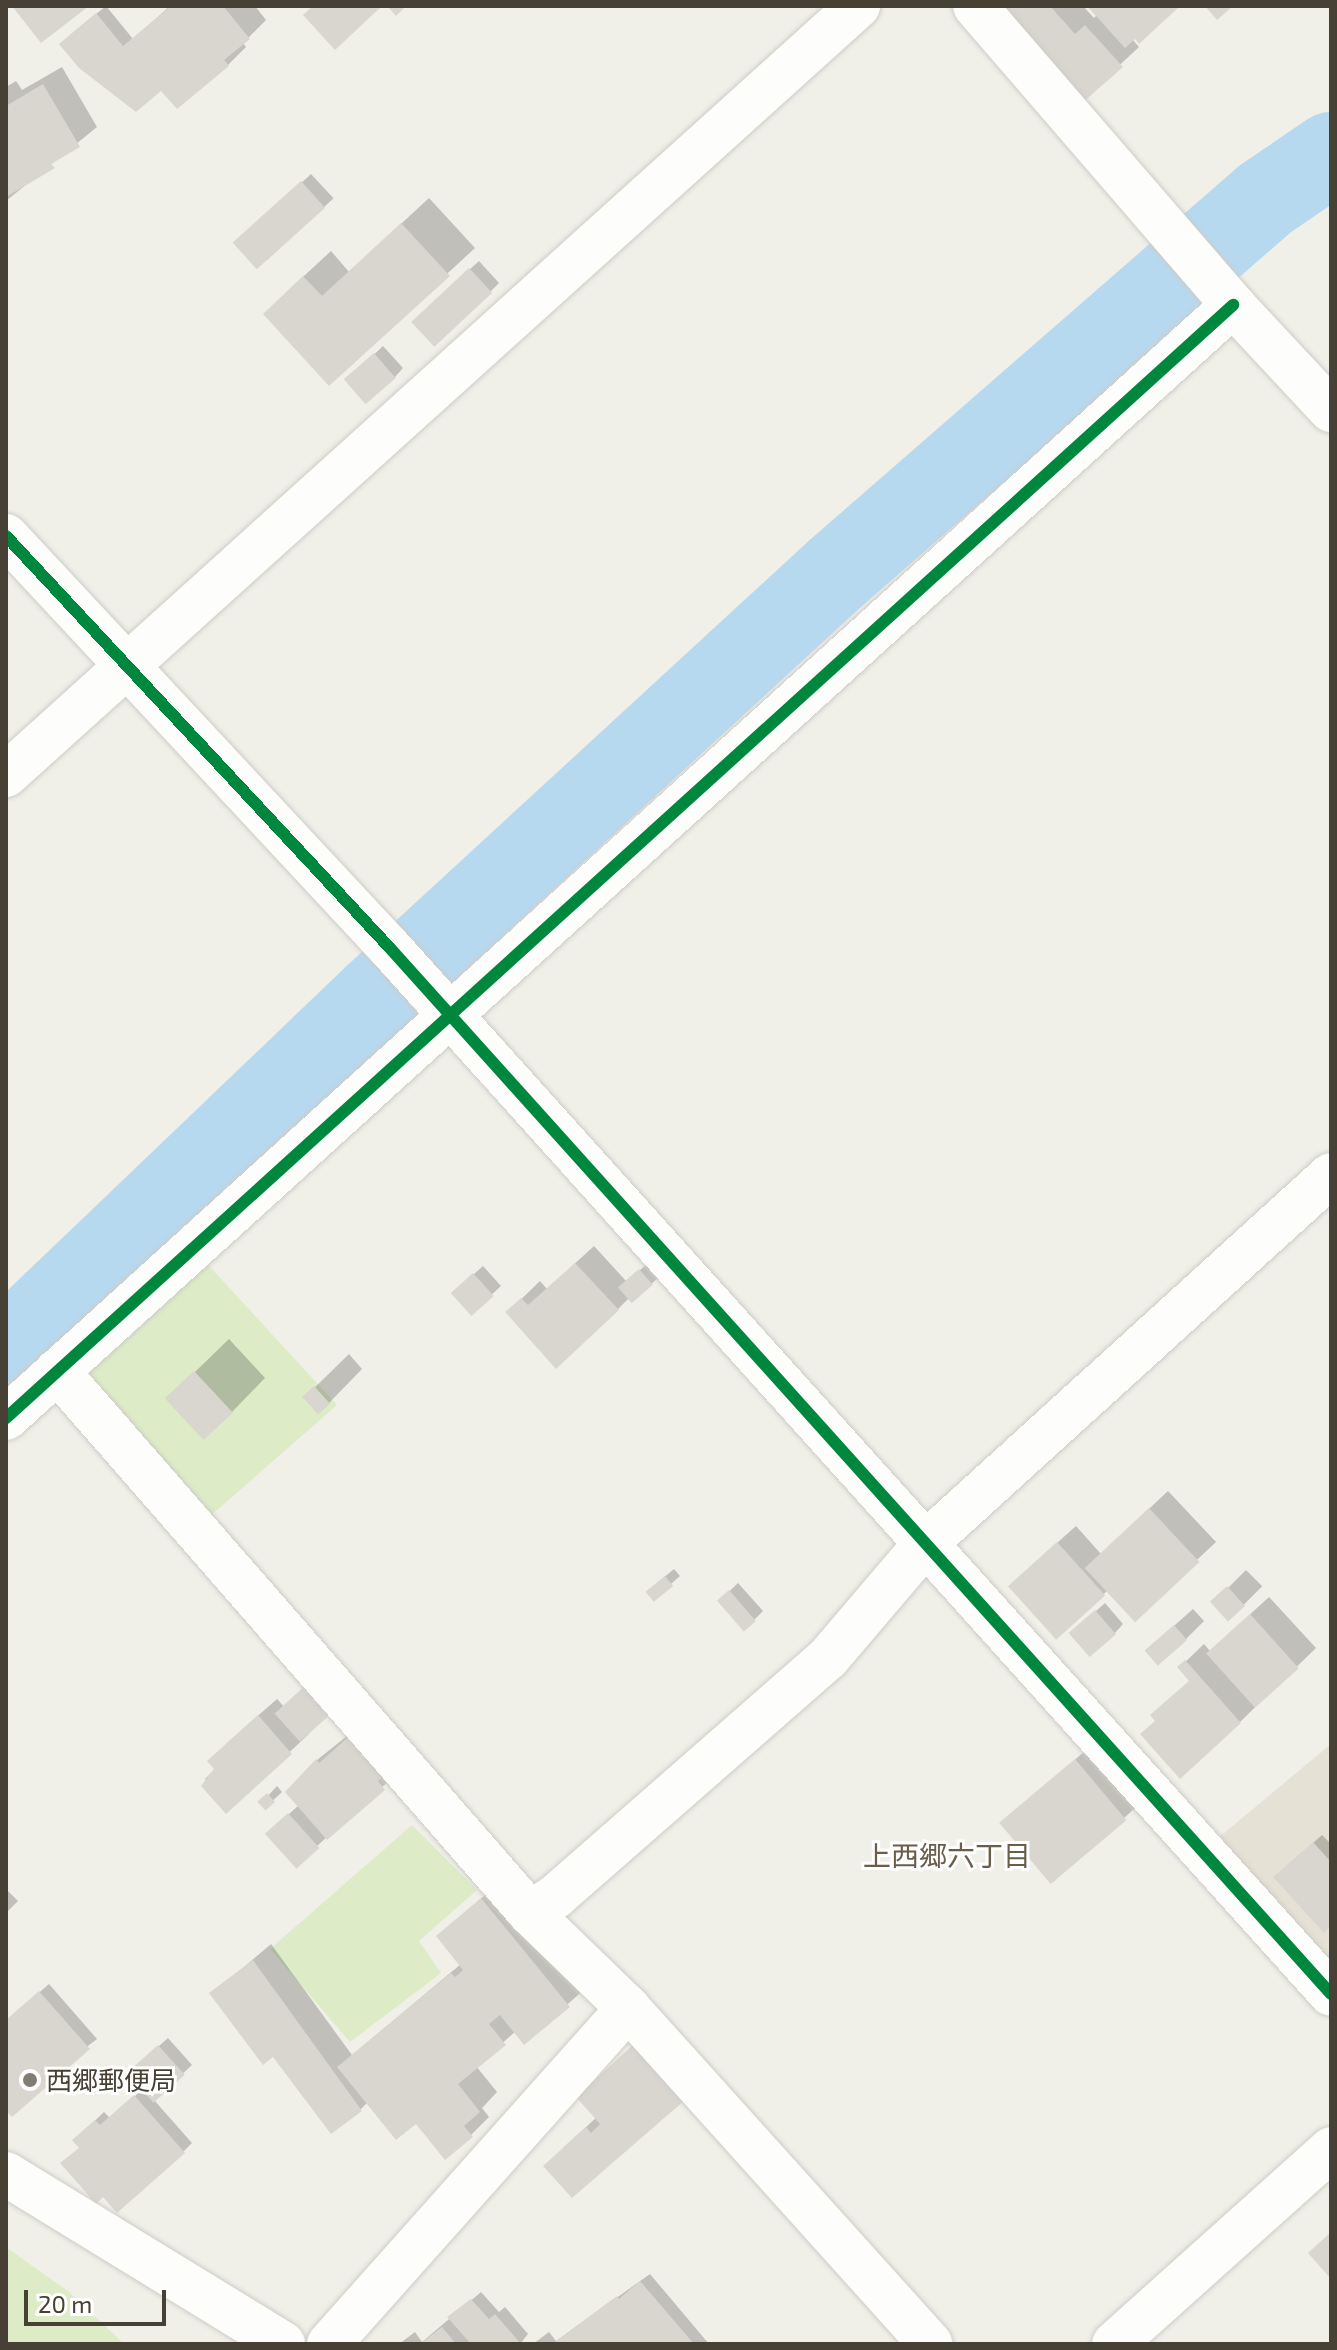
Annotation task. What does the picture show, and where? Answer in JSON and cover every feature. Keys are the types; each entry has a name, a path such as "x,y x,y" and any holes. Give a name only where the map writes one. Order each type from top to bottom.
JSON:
{"street":[{"path":"6,775 858,6"},
{"path":"975,6 1225,296 1331,410"},
{"path":"6,1418 444,1009 1225,296"},
{"path":"6,536 389,947 1331,1994"},
{"path":"530,1913 556,1896 828,1658 926,1543 1331,1175"},
{"path":"57,1371 530,1913 628,2008 931,2344"},
{"path":"329,2344 628,2008"},
{"path":"1114,2344 1331,2149"},
{"path":"6,2174 283,2344"}],"shaded area":[{"path":"1331,1744 1331,1966 1217,1839"}],"green space":[{"path":"201,1257 337,1405 208,1518 86,1382 89,1357"},
{"path":"412,1825 477,1890 419,1941 441,1973 350,2042 270,1949"},
{"path":"6,2247 69,2292 124,2344 6,2344"}],"building":[{"path":"12,6 89,6 41,43"},
{"path":"171,6 223,6 250,39 224,60 229,66 177,109 161,91 136,112 79,68 59,44 96,13 123,46"},
{"path":"313,6 382,6 335,50 303,15"},
{"path":"387,6 406,6 396,16"},
{"path":"996,6 1050,6 1075,34 1085,25 1123,67 1082,103"},
{"path":"1087,6 1180,6 1139,44 1135,39 1125,48"},
{"path":"1205,6 1233,6 1217,20"},
{"path":"43,84 80,147 51,164 55,168 6,197 6,106"},
{"path":"301,181 325,208 257,269 233,243"},
{"path":"401,223 450,276 329,386 263,314 303,276 322,296"},
{"path":"469,268 492,293 434,347 411,322"},
{"path":"374,353 396,378 365,404 344,379"},
{"path":"575,1263 619,1310 556,1369 505,1312 521,1298 528,1305"},
{"path":"639,1269 653,1285 632,1303 618,1287"},
{"path":"473,1273 494,1296 471,1316 451,1293"},
{"path":"194,1371 233,1413 204,1440 165,1398"},
{"path":"314,1386 330,1404 318,1415 302,1397"},
{"path":"1149,1508 1199,1562 1135,1622 1085,1568"},
{"path":"1057,1542 1105,1596 1056,1640 1008,1586"},
{"path":"665,1576 673,1586 654,1602 646,1592"},
{"path":"1227,1586 1245,1606 1228,1621 1210,1601"},
{"path":"729,1590 756,1621 744,1631 717,1600"},
{"path":"1095,1610 1116,1634 1090,1657 1069,1633"},
{"path":"1250,1614 1299,1668 1255,1708 1206,1653"},
{"path":"1174,1625 1187,1640 1158,1666 1145,1651"},
{"path":"1185,1660 1241,1723 1180,1779 1140,1734 1155,1721 1150,1715 1189,1681 1177,1667"},
{"path":"305,1686 330,1714 300,1742 275,1713"},
{"path":"258,1715 292,1754 226,1814 201,1786 214,1769 207,1761"},
{"path":"353,1733 388,1772 378,1781 385,1790 327,1840 285,1792 316,1759 319,1763"},
{"path":"1075,1759 1126,1820 1051,1884 999,1823"},
{"path":"267,1793 275,1802 265,1811 257,1802"},
{"path":"288,1813 319,1848 296,1869 265,1834"},
{"path":"1313,1842 1331,1862 1331,1926 1324,1933 1273,1877"},
{"path":"481,1898 570,2007 524,2045 500,2015 489,2024 506,2045 458,2084 480,2112 464,2126 473,2137 445,2160 416,2124 396,2140 337,2067 451,1973 455,1977 463,1970 436,1936"},
{"path":"253,1960 362,2111 331,2134 273,2057 263,2065 209,1993"},
{"name":"西郷郵便局","path":"39,1991 90,2049 12,2117 6,2111 6,2020"},
{"path":"634,2044 685,2100 572,2198 543,2166 586,2127 591,2133 600,2124 576,2097"},
{"path":"158,2045 185,2075 154,2103 127,2073"},
{"path":"134,2095 185,2153 117,2213 103,2197 96,2204 60,2163 79,2148 72,2140 95,2120 100,2125"},
{"path":"1331,2232 1331,2279 1308,2253"},
{"path":"640,2281 694,2344 552,2344 617,2296 619,2299"},
{"path":"471,2299 489,2319 495,2314 521,2344 471,2344 447,2317"},
{"path":"442,2327 456,2344 420,2344"}],"waterway":[{"path":"6,1350 374,998 837,572 1265,199 1331,154"}],"cycle path":[{"path":"6,1418 1233,305"},
{"path":"6,536 389,947 1331,1994"}],"place":[{"name":"西郷郵便局","path":"30,2080"}],"district":[{"name":"上西郷六丁目","path":"947,1855"}]}
